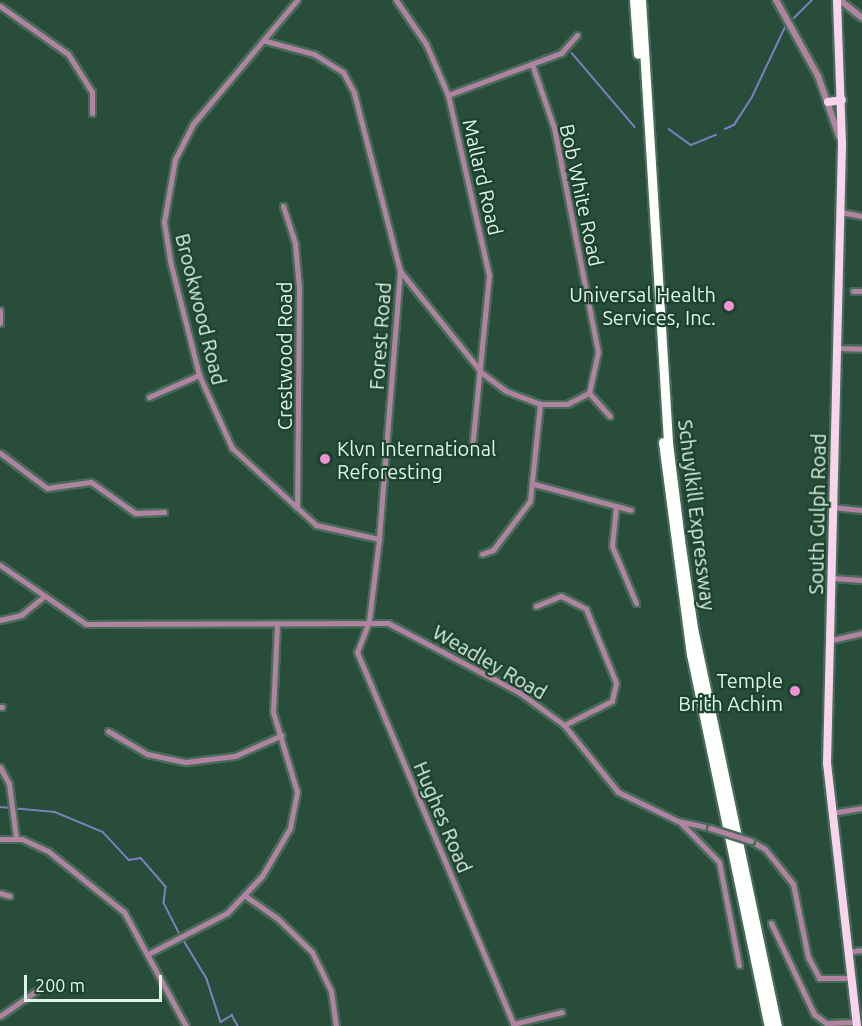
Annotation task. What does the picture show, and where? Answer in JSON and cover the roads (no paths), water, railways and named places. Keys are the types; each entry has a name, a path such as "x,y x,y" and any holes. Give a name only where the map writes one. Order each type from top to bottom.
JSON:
{"highway":[{"name":"Schuylkill Expressway","path":"634,0 671,533 717,791 769,1026"},
{"name":"Schuylkill Expressway","path":"641,0 668,442 680,540 695,639 777,1026"}],"main road":[{"name":"South Gulph Road","path":"839,0 842,145 831,507 831,813 857,1024"},
{"path":"828,102 842,100"}],"street":[{"name":"Brookwood Road","path":"297,0 266,41 193,124 168,188 164,222 170,261 199,375 232,448 297,508 331,531 379,539"},
{"name":"Mallard Road","path":"396,0 426,44 448,95 489,274 482,373 472,447"},
{"path":"776,0 828,102 842,145"},
{"path":"839,0 862,18"},
{"path":"0,6 68,54 92,92 92,113"},
{"path":"448,95 565,50 577,35"},
{"name":"Forest Road","path":"266,41 314,54 343,72 354,93 400,271 379,539 369,621"},
{"name":"Bob White Road","path":"532,64 554,128 598,351 589,393"},
{"name":"Crestwood Road","path":"283,206 295,244 299,287 297,508"},
{"path":"841,212 862,216"},
{"path":"400,271 482,373 540,405 567,404 589,393 610,416"},
{"path":"853,291 862,291"},
{"path":"0,310 0,323"},
{"path":"837,348 862,349"},
{"path":"149,397 199,375"},
{"path":"482,554 493,550 523,513 534,484 540,405"},
{"path":"0,453 47,488 91,482 135,513 164,512"},
{"path":"534,484 631,510"},
{"path":"616,506 612,546 636,603"},
{"path":"831,507 862,510"},
{"name":"Weadley Road","path":"0,565 70,619 92,625 369,621 408,632 564,725 618,792 678,820 751,841 765,849 793,884 808,957 819,978 850,978"},
{"path":"832,578 862,580"},
{"path":"536,606 561,596 586,609 616,683 612,701 564,725"},
{"path":"0,620 21,615 43,597"},
{"name":"Hughes Road","path":"369,621 357,646 359,660 513,1025"},
{"path":"148,954 193,934 244,895 279,851 296,807 296,782 273,701 277,622"},
{"path":"832,640 862,633"},
{"path":"108,731 147,754 186,762 235,756 282,735"},
{"path":"0,767 9,784 16,838"},
{"path":"831,813 862,808"},
{"path":"678,820 719,862 739,965"},
{"path":"0,839 16,838 69,867 135,927 186,1026"},
{"path":"0,892 10,896"},
{"path":"244,895 276,916 312,952 331,991 336,1026"},
{"path":"771,923 821,1022 857,1024"},
{"path":"848,952 862,950"},
{"path":"0,1016 36,990"},
{"path":"513,1025 562,1012"}],"waterway":[{"path":"794,18 812,0"},
{"path":"725,129 734,125 752,97 786,25"},
{"path":"572,53 635,127"},
{"path":"669,129 691,145 716,135"},
{"path":"0,807 55,812 103,832 129,860 141,858 166,887 164,903 180,935"},
{"path":"183,939 207,979 221,1022 232,1015 238,1026"}],"place":[{"name":"Universal Health Services, Inc.","path":"729,306"},
{"name":"Klvn International Reforesting","path":"325,459"},
{"name":"Temple Brith Achim","path":"795,691"}]}
